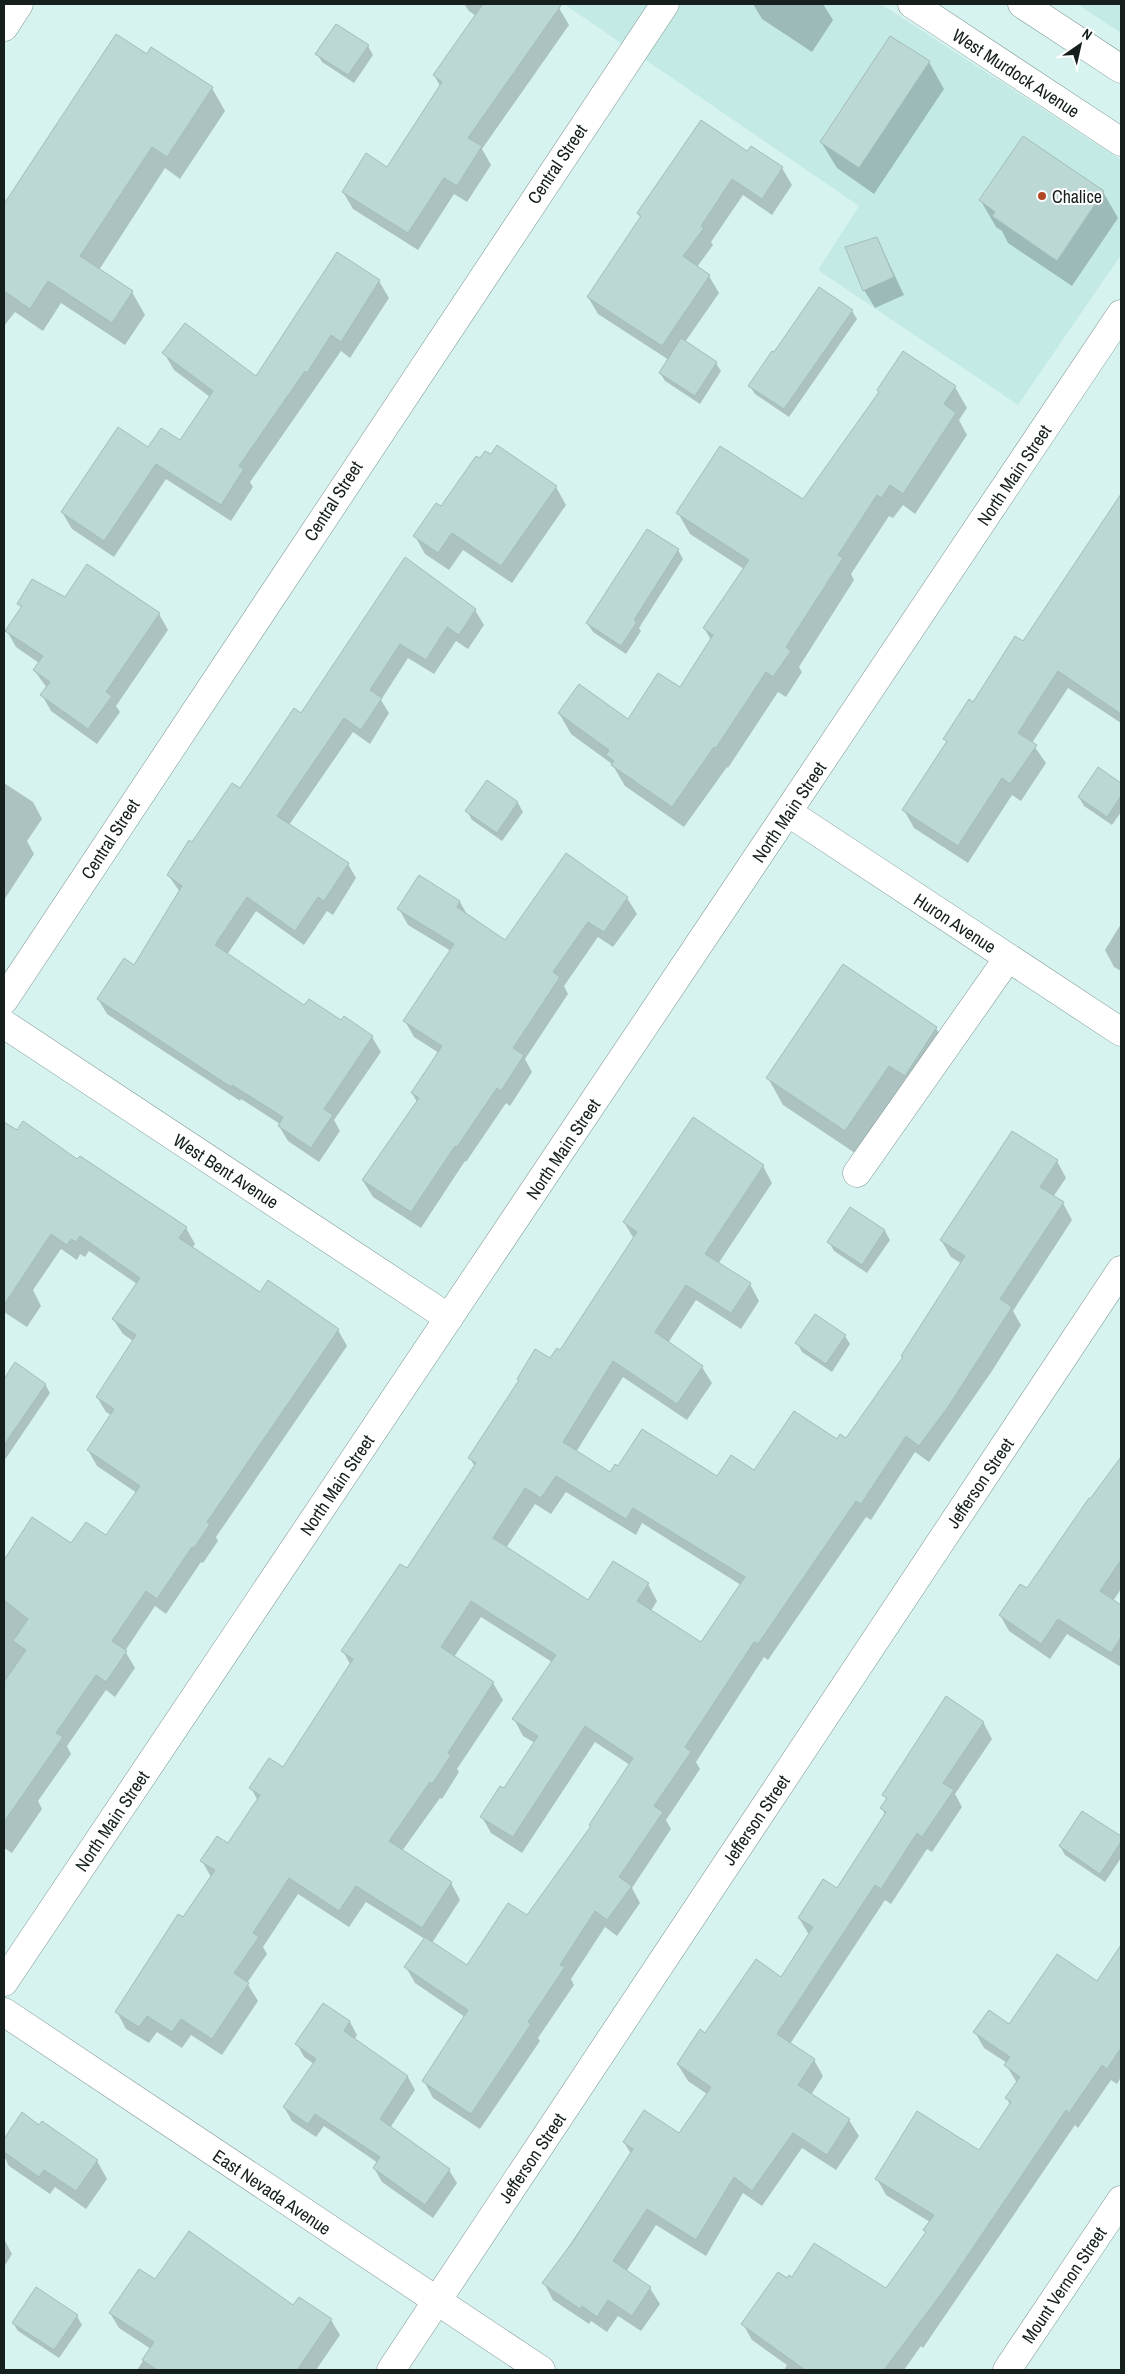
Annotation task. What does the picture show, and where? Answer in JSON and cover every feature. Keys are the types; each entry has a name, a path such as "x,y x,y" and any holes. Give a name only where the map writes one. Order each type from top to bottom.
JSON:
{"street":[{"path":"4,27 19,4"},
{"name":"Central Street","path":"4,1000 665,4"},
{"name":"West Murdock Avenue","path":"912,4 1121,142"},
{"path":"1022,4 1121,69"},
{"name":"North Main Street","path":"4,1982 789,813 1121,314"},
{"name":"Huron Avenue","path":"789,813 1121,1032"},
{"path":"858,1173 1008,958"},
{"name":"West Bent Avenue","path":"4,1024 449,1318"},
{"name":"Jefferson Street","path":"391,2370 1121,1270"},
{"name":"East Nevada Avenue","path":"4,2012 437,2302 542,2370"},
{"name":"Mount Vernon Street","path":"1007,2370 1121,2200"}],"shaded area":[{"path":"564,4 881,4 1121,160 1121,255 1018,405 818,270 859,206"},
{"path":"1077,4 1121,4 1121,33"}],"building":[{"path":"483,4 562,4 468,138 482,146 457,186 444,178 408,233 342,192 366,153 387,167 442,82 433,75"},
{"path":"336,24 369,45 348,75 315,54"},
{"path":"116,34 147,54 151,47 213,87 167,157 152,147 80,256 133,291 112,323 48,281 30,309 4,291 4,204"},
{"path":"890,36 930,61 859,168 820,142"},
{"path":"701,120 747,151 751,146 783,167 762,199 732,179 701,226 704,228 683,256 710,275 662,346 587,297 641,216 637,213"},
{"name":"Chalice","path":"1023,136 1104,191 1057,261 992,216 995,212 979,200"},
{"path":"877,237 894,277 863,291 845,247"},
{"path":"337,252 380,280 341,342 331,335 307,373 305,371 239,466 244,469 221,505 156,464 104,541 61,512 118,427 148,447 161,428 180,440 213,391 162,353 185,323 256,376"},
{"path":"819,287 853,310 784,409 748,386"},
{"path":"681,338 717,362 695,396 659,373"},
{"path":"903,351 956,386 944,404 956,413 903,494 890,485 881,498 877,495 838,555 843,558 786,647 791,651 773,677 766,672 716,748 714,747 672,807 611,765 614,761 606,755 609,750 558,713 579,684 628,719 658,673 680,687 713,635 703,628 749,560 676,513 720,446 803,499 879,392 877,390"},
{"path":"497,445 557,486 501,566 452,533 438,553 413,536 436,503 441,506 476,456 480,458 485,451 491,454"},
{"path":"1121,494 1121,714 1058,671 1018,733 1037,745 1010,784 1002,778 958,846 902,810 947,741 943,739 969,699 973,702 1015,636 1023,641"},
{"path":"647,529 679,549 634,620 637,622 621,646 586,623"},
{"path":"405,557 476,609 459,635 447,627 426,660 400,644 370,690 382,698 361,730 344,718 277,816 349,863 324,901 318,897 295,931 247,897 215,945 304,1005 309,999 341,1020 344,1016 373,1036 324,1109 333,1115 311,1148 278,1126 283,1117 232,1085 231,1087 97,999 124,958 134,965 182,886 167,875 189,840 192,842 232,783 240,788 294,708 301,713"},
{"path":"87,564 160,613 106,692 112,696 88,729 40,695 50,682 33,670 43,656 5,631 22,606 17,604 32,579 65,597"},
{"path":"1098,767 1121,783 1121,796 1107,817 1078,797"},
{"path":"487,780 518,802 497,833 465,811"},
{"path":"566,853 628,897 604,932 588,922 553,972 560,977 513,1048 524,1055 501,1091 497,1088 457,1147 455,1146 411,1212 362,1180 419,1098 411,1093 442,1046 403,1021 454,944 397,909 419,875 460,901 457,907 505,940"},
{"path":"843,964 937,1027 905,1076 889,1066 845,1131 766,1078"},
{"path":"693,1117 764,1165 705,1254 751,1283 731,1313 686,1285 655,1332 703,1366 677,1404 613,1361 563,1442 610,1472 615,1464 618,1466 642,1429 717,1476 731,1455 754,1470 794,1411 837,1439 840,1434 846,1438 903,1357 901,1356 965,1256 940,1240 1012,1131 1058,1160 1040,1187 1064,1202 1000,1299 1012,1307 948,1407 919,1446 906,1436 861,1504 856,1501 758,1644 754,1642 685,1747 691,1752 654,1806 663,1812 619,1877 632,1886 607,1920 595,1911 560,1965 565,1967 528,2022 531,2024 471,2114 422,2081 468,2010 404,1967 425,1937 467,1965 508,1903 527,1915 591,1826 589,1825 633,1758 585,1726 513,1837 480,1817 500,1786 504,1788 538,1736 512,1719 556,1655 471,1601 441,1647 494,1682 448,1753 451,1755 432,1784 430,1782 389,1841 452,1882 422,1928 356,1886 339,1911 289,1878 253,1933 259,1937 234,1973 249,1983 212,2039 181,2019 172,2032 147,2016 139,2027 115,2012 178,1914 183,1917 215,1870 200,1861 217,1836 228,1843 260,1795 249,1788 269,1758 283,1767 353,1659 341,1651 400,1564 407,1568 476,1463 468,1458 519,1380 517,1379 535,1349 550,1358 557,1348 560,1350 637,1232 623,1222","holes":["556,1476 626,1519 633,1508 745,1577 701,1642 637,1601 649,1583 613,1561 588,1600 493,1538 525,1488 541,1498"]},
{"path":"23,1121 77,1159 80,1156 187,1227 179,1238 260,1292 268,1280 339,1329 207,1522 210,1524 194,1548 192,1547 157,1599 146,1591 112,1641 127,1651 106,1682 96,1675 56,1733 63,1737 4,1822 4,1682 26,1650 13,1641 28,1619 4,1600 4,1560 32,1517 71,1543 86,1522 106,1535 140,1486 87,1450 114,1409 96,1397 136,1335 112,1319 140,1278 80,1236 76,1242 71,1239 67,1245 51,1234 4,1305 4,1122 17,1130"},
{"path":"850,1207 885,1230 862,1265 827,1242"},
{"path":"815,1314 846,1335 826,1364 795,1343"},
{"path":"15,1362 46,1384 4,1445 4,1379"},
{"path":"1121,1457 1121,1560 1100,1591 1121,1605 1121,1637 1111,1653 1058,1619 1041,1644 999,1615 1020,1584 1027,1588 1089,1498"},
{"path":"946,1696 984,1722 943,1783 954,1790 922,1837 917,1833 881,1889 875,1885 777,2034 815,2059 798,2085 850,2119 827,2155 793,2133 752,2191 734,2177 696,2240 647,2209 613,2261 651,2287 632,2316 608,2300 597,2317 582,2306 580,2309 542,2283 574,2240 633,2149 623,2142 644,2110 679,2133 711,2087 677,2064 700,2029 705,2033 756,1959 781,1977 813,1927 798,1918 823,1879 837,1888 886,1812 880,1808 887,1798 882,1795"},
{"path":"1082,1811 1121,1836 1121,1842 1100,1874 1059,1846"},
{"path":"1121,1945 1121,2048 1107,2069 1102,2065 1069,2113 1066,2110 947,2286 884,2370 805,2370 741,2324 778,2272 787,2278 789,2275 792,2277 814,2243 886,2288 926,2232 923,2230 934,2215 875,2179 917,2111 979,2150 1011,2102 1005,2098 1020,2077 1004,2065 1010,2057 973,2032 989,2010 1009,2024 1057,1954 1097,1981"},
{"path":"323,2003 350,2021 344,2031 408,2076 380,2119 450,2169 425,2205 373,2168 380,2157 315,2114 308,2124 283,2107 316,2059 295,2044"},
{"path":"22,2112 39,2125 42,2121 98,2160 76,2191 44,2170 39,2177 4,2152 4,2139"},
{"path":"189,2231 293,2305 299,2297 332,2319 297,2370 157,2370 142,2360 154,2342 109,2313 139,2269 155,2279"},
{"path":"36,2287 78,2315 54,2350 12,2323"}],"place":[{"name":"Chalice","path":"1042,196"}]}
